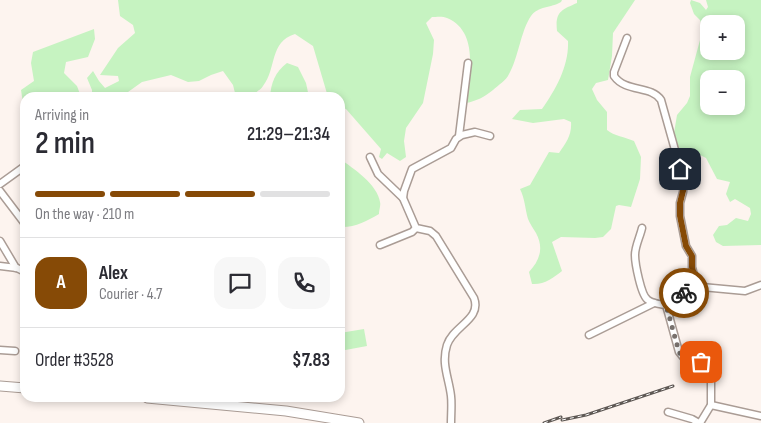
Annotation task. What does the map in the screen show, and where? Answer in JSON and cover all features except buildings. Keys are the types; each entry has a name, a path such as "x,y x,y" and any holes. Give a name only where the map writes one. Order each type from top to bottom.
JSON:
{"main road":[{"path":"0,386 20,388"},
{"path":"190,402 286,411 360,423"}],"street":[{"path":"626,38 614,76 622,84 654,94 660,100 684,182 680,203 680,216 686,246 692,256 692,267 697,288"},
{"path":"403,198 412,169 451,148 459,136 468,63"},
{"path":"459,136 476,132 490,136"},
{"path":"370,157 378,174 403,198 416,228"},
{"path":"0,184 20,170"},
{"path":"0,191 20,217"},
{"path":"380,245 412,232 416,228"},
{"path":"416,228 430,231 436,236 476,302 476,310 471,317 454,331 447,344 445,369 451,394 451,423"},
{"path":"642,228 635,258 643,296 654,303"},
{"path":"0,241 16,268"},
{"path":"0,266 20,270"},
{"path":"666,305 681,294 697,288 745,291 761,285"},
{"path":"589,335 654,303 666,305"},
{"path":"666,305 679,352 682,357 707,365 711,371 712,384 711,405 699,423 687,417 668,412"},
{"path":"0,350 15,352"},
{"path":"711,405 761,416"}],"green space":[{"path":"118,0 562,0 557,4 537,10 531,16 515,61 506,79 483,97 466,103 470,56 464,33 447,18 432,17 426,23 434,40 423,103 406,128 404,141 406,157 400,161 387,153 382,159 379,157 381,149 345,109 345,92 327,92 313,46 295,34 281,43 277,49 267,79 262,88 256,92 235,92 233,85 223,71 199,81 188,82 171,75 142,82 128,92 92,92 87,78 93,71 105,88 119,81 118,76 100,75 118,48 135,33 133,25 120,16"},
{"path":"577,0 635,0 613,33 608,80 596,83 592,89 597,100 607,112 607,130 634,141 641,157 640,179 631,207 616,206 611,229 603,237 561,237 552,242 562,271 544,282 532,284 529,272 540,254 540,244 528,219 520,189 530,185 549,152 559,153 569,135 571,122 564,119 533,123 512,119 520,110 542,109 557,85 564,68 568,41 557,31 557,20 560,12 577,3"},
{"path":"691,0 700,3 706,10 708,7 706,0 761,0 761,245 723,246 716,242 713,235 719,226 727,225 736,218 748,221 751,214 750,208 735,199 730,202 726,194 730,182 717,179 706,158 694,152 688,159 681,154 674,133 677,115 690,96 690,77 700,40 700,60 745,60 745,15 700,15 700,20 694,14 690,3"},
{"path":"94,29 95,39 88,57 66,62 64,73 77,86 79,92 21,92 21,90 34,81 31,63 33,52"},
{"path":"287,63 298,67 306,83 308,92 270,92 274,78"},
{"path":"345,163 370,183 375,189 380,203 379,214 360,224 345,227"},
{"path":"364,329 367,346 345,350 345,332"}],"railway":[{"path":"562,420 586,415 673,386"},
{"path":"544,423 561,417"}],"way so far":[{"path":"684,293 666,305 682,357 701,362"}],"route":[{"path":"680,169 684,182 680,203 683,237 692,256 692,267 697,288 684,293"}]}
